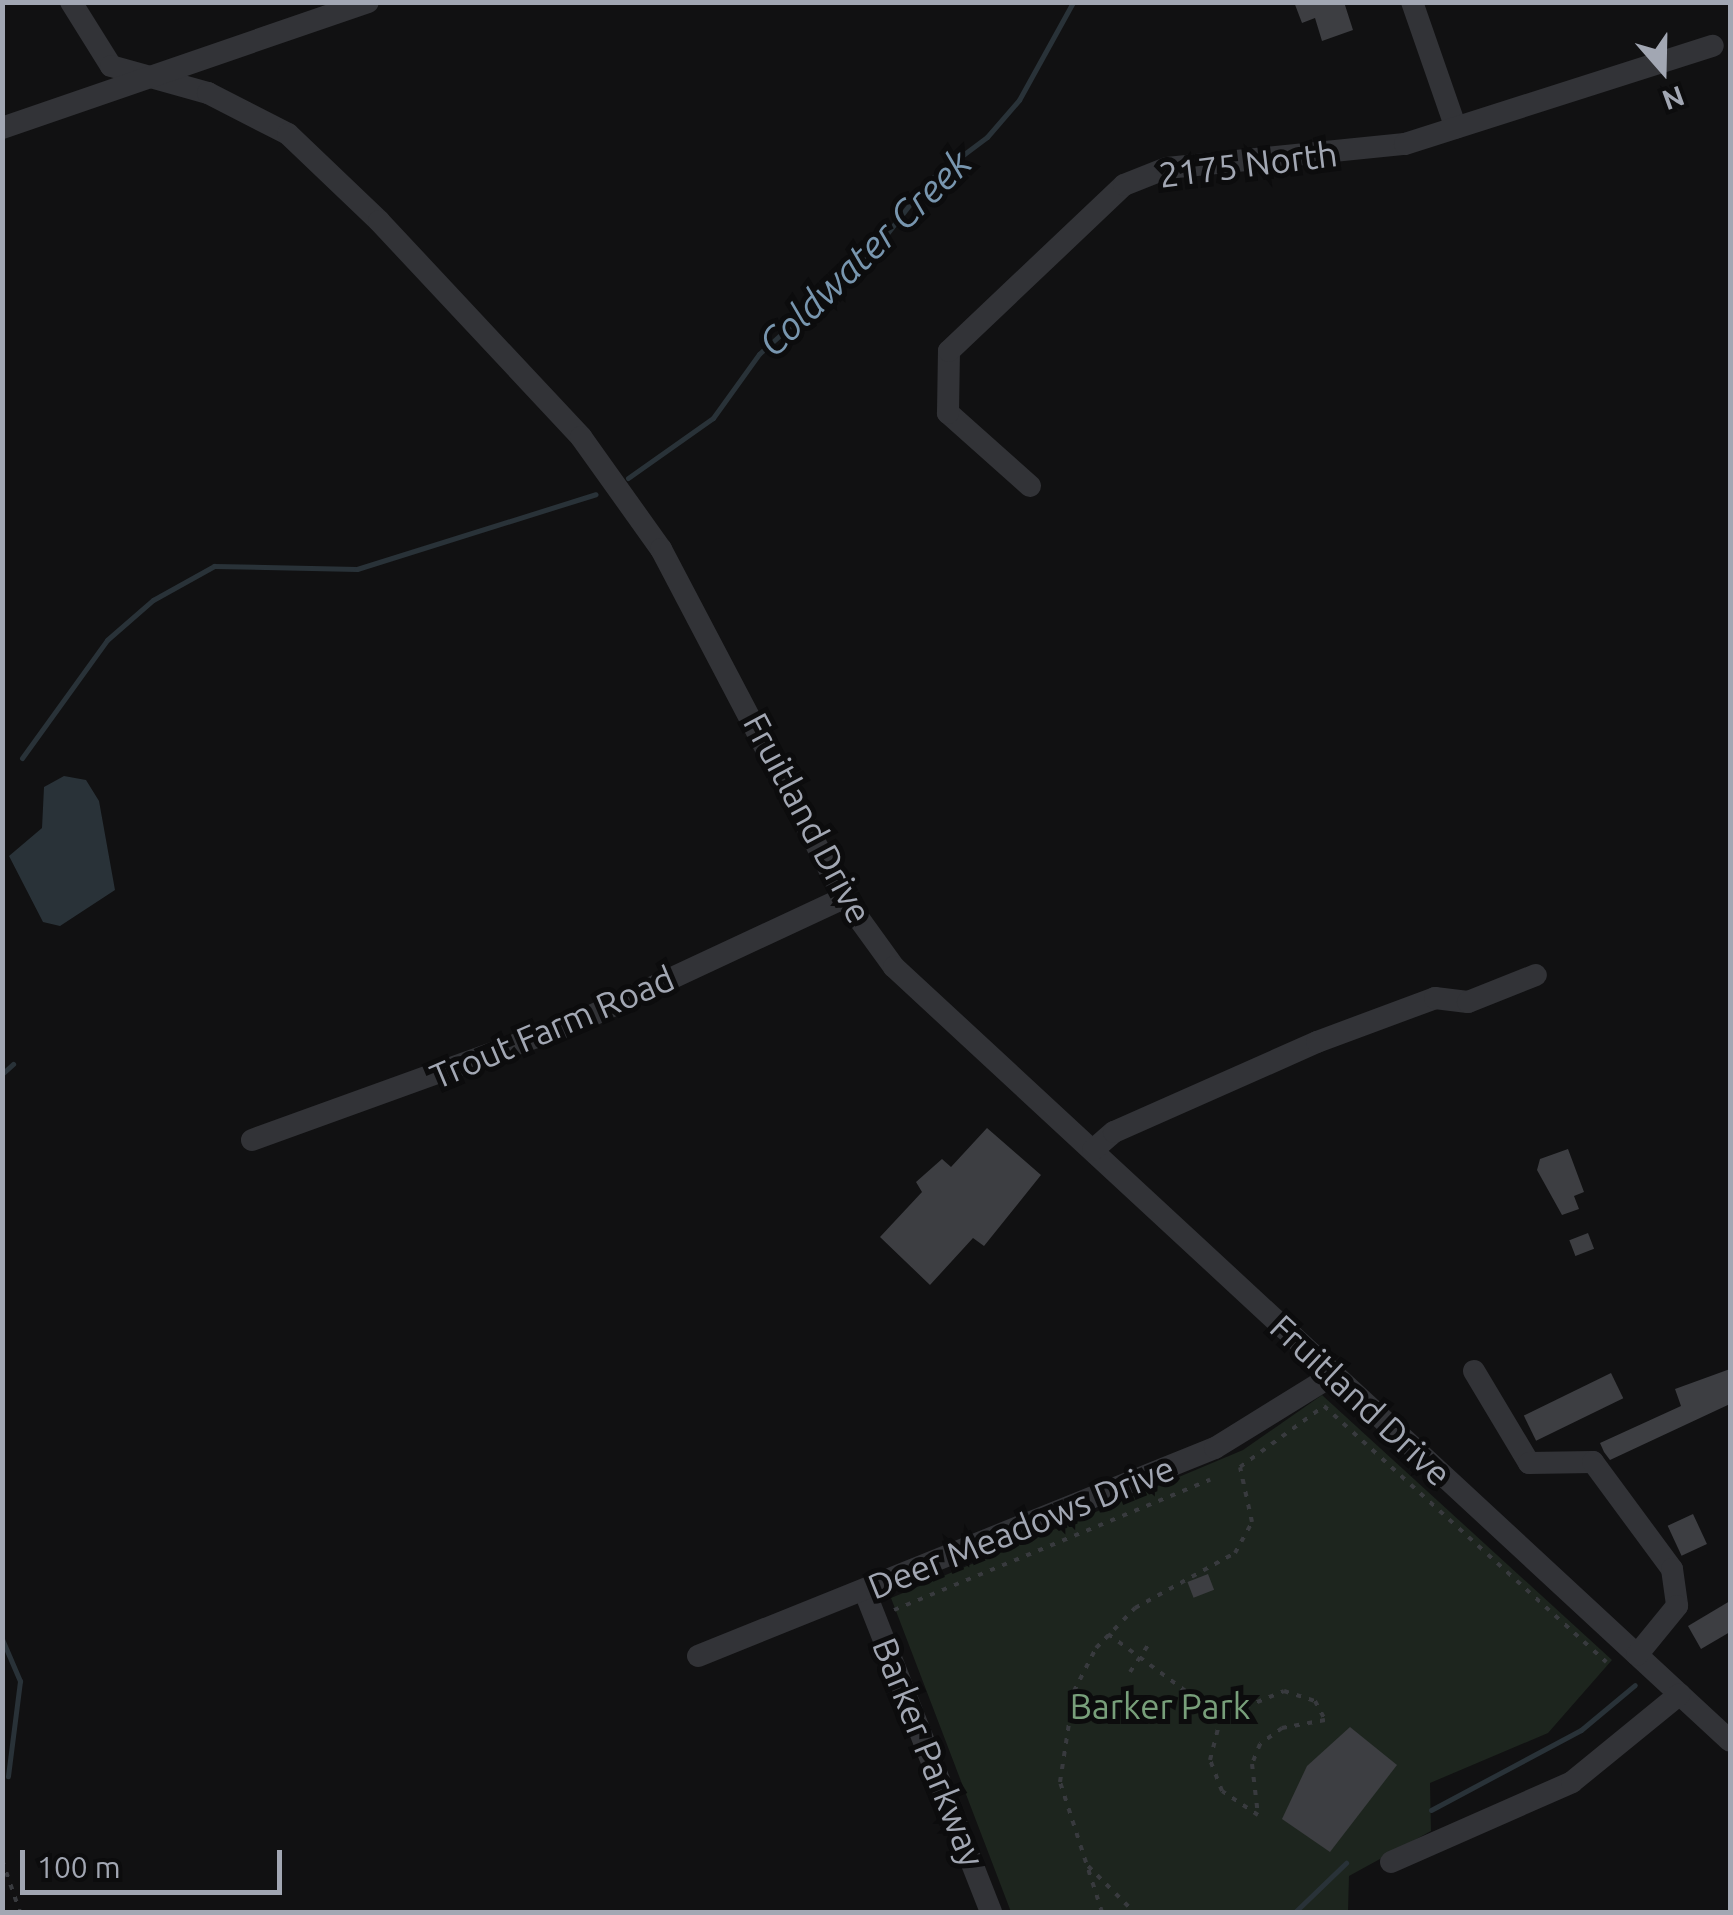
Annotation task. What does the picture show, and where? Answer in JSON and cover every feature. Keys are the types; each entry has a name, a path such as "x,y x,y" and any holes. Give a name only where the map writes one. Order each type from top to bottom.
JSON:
{"street":[{"name":"Fruitland Drive","path":"71,2 111,66 208,93 288,134 582,437 661,549 844,898 894,967 1730,1741"},
{"path":"2,128 368,2"},
{"path":"1412,2 1456,128"},
{"name":"2175 North","path":"1030,486 948,414 949,351 1091,210 1168,168 1327,154 1456,128 1713,46"},
{"name":"Trout Farm Road","path":"252,1140 580,1020 844,898"},
{"path":"1094,1150 1114,1132 1317,1042 1435,998 1468,1002 1536,975"},
{"path":"1474,1371 1530,1463 1547,1470 1593,1462 1672,1569 1677,1606 1637,1655"},
{"name":"Deer Meadows Drive","path":"698,1656 1214,1448 1333,1375"},
{"name":"Barker Parkway","path":"864,1592 991,1912"},
{"path":"1391,1862 1572,1782 1680,1694"}],"path":[{"path":"1102,1912 1064,1802 1062,1742 1074,1691 1108,1634 1156,1590 1197,1575 1234,1553 1248,1532 1252,1508 1240,1467 1331,1404 1606,1662"},
{"path":"900,1628 894,1610 914,1598 1210,1480"},
{"path":"1108,1634 1220,1717"},
{"path":"1130,1672 1150,1642"},
{"path":"1284,1690 1325,1711 1325,1720 1282,1728 1260,1744 1252,1764 1258,1814 1235,1806 1215,1775 1220,1717 1284,1690"},
{"path":"2,1860 20,1912"},
{"path":"1087,1865 1134,1912"}],"green space":[{"name":"Barker Park","path":"1322,1395 1612,1660 1548,1733 1430,1783 1431,1831 1349,1876 1348,1912 1011,1912 891,1598 1243,1450"}],"shaded area":[{"path":"64,776 86,780 99,801 115,890 60,926 43,922 9,856 42,828 44,787"}],"building":[{"path":"1294,2 1344,2 1353,30 1322,41 1315,18 1302,23"},
{"path":"987,1128 1041,1175 984,1246 973,1238 930,1285 880,1237 922,1192 916,1182 942,1159 951,1167"},
{"path":"1568,1149 1584,1192 1574,1196 1579,1209 1562,1215 1537,1170 1540,1159"},
{"path":"1588,1233 1594,1249 1575,1256 1569,1240"},
{"path":"1730,1369 1730,1404 1610,1460 1604,1452 1600,1443 1681,1406 1675,1389"},
{"path":"1611,1373 1623,1398 1536,1441 1524,1416"},
{"path":"1693,1514 1707,1544 1682,1556 1668,1526"},
{"path":"1208,1574 1214,1590 1194,1598 1187,1582"},
{"path":"1730,1601 1730,1632 1701,1649 1688,1626"},
{"path":"1350,1727 1397,1765 1330,1852 1282,1819 1307,1766"}],"waterway":[{"name":"Coldwater Creek","path":"628,478 713,418 759,354 872,253 927,182 987,137 1019,100 1073,2"},
{"name":"Coldwater Creek","path":"22,758 107,640 153,600 214,566 357,569 596,494"},
{"name":"Coldwater Creek","path":"2,1074 13,1064"},
{"name":"Coldwater Creek","path":"2,1317 2,1442"},
{"name":"Coldwater Creek","path":"2,1639 20,1681 8,1776"},
{"path":"1431,1810 1581,1730 1635,1685"},
{"path":"1295,1912 1346,1863"}]}
